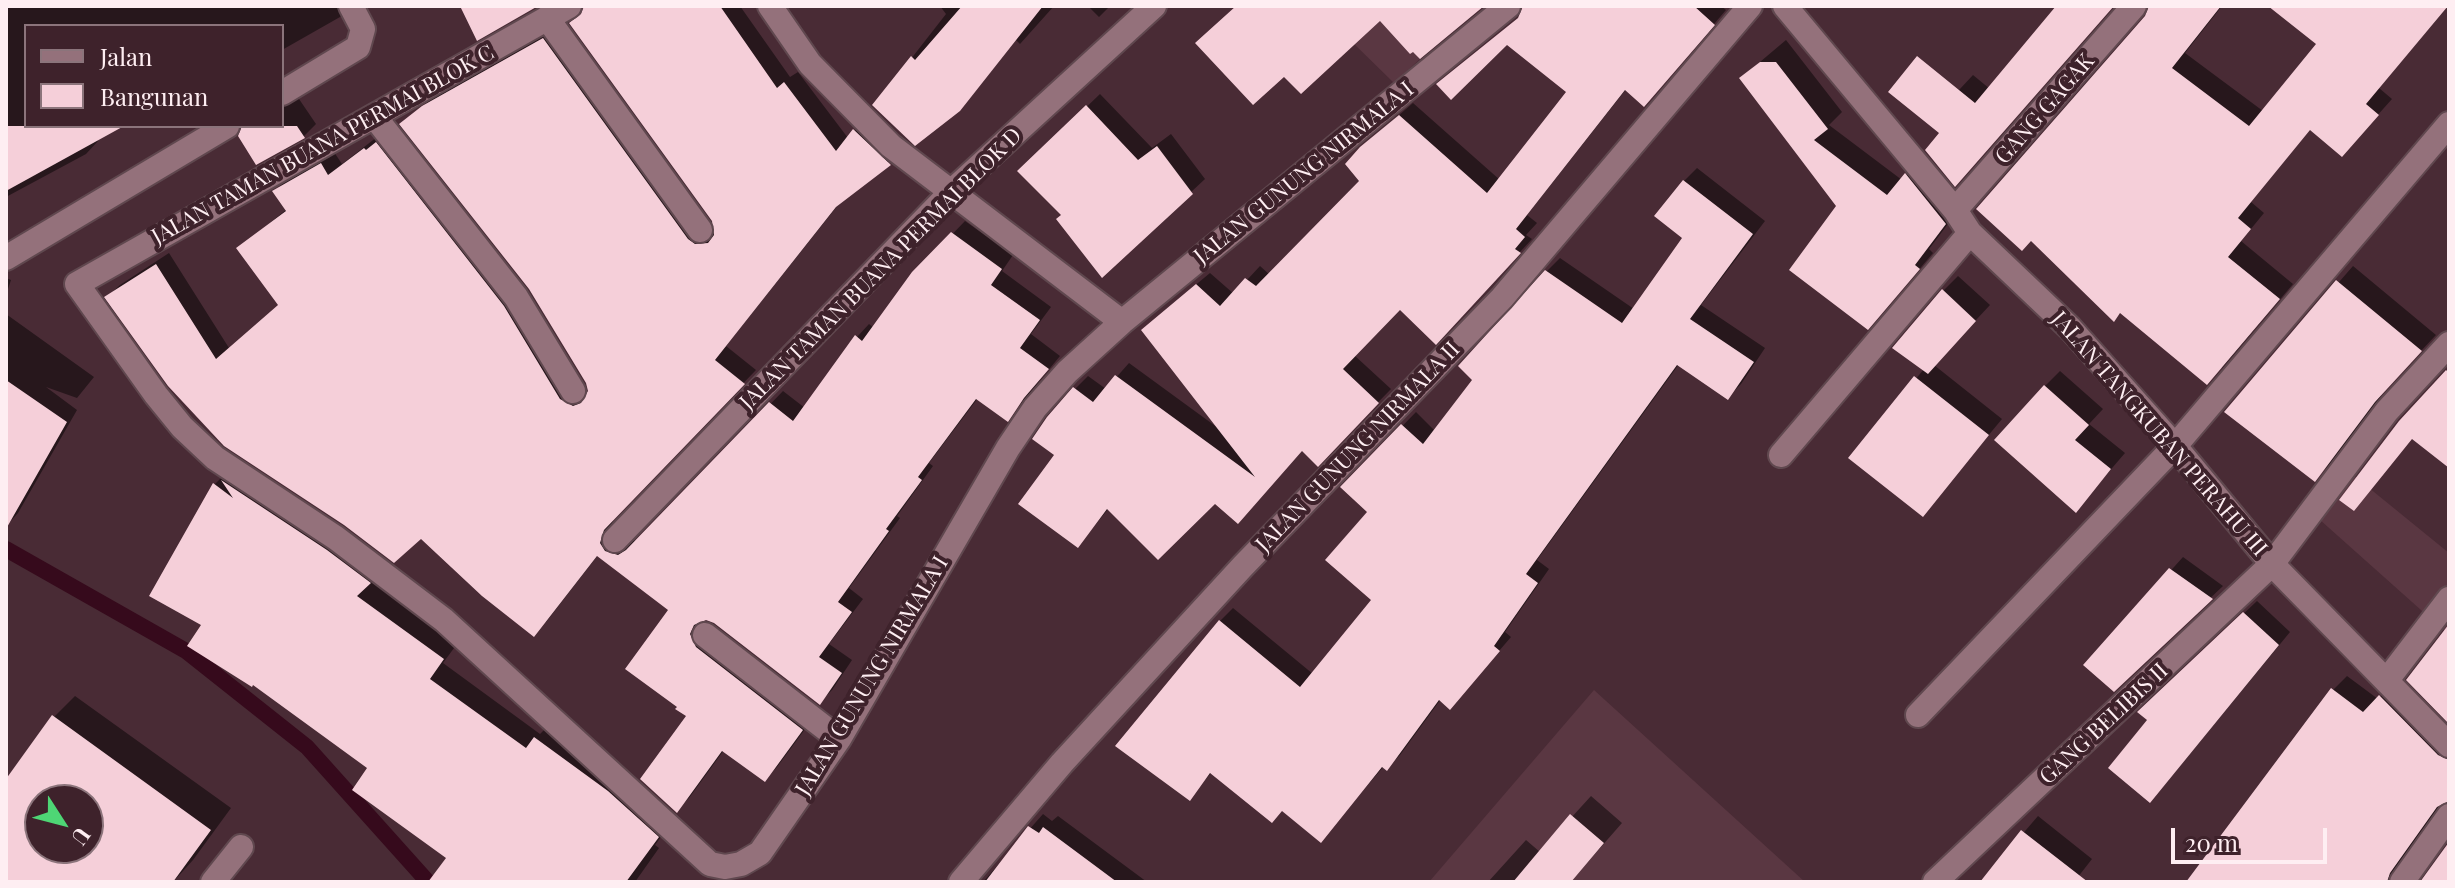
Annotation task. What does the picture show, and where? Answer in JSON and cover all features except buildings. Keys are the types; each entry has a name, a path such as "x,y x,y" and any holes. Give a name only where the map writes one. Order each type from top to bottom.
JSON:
{"street":[{"path":"284,92 358,47 363,29 351,6"},
{"name":"JALAN TAMAN BUANA PERMAI BLOK C","path":"77,284 569,6"},
{"path":"770,6 810,64 891,146 1122,322"},
{"name":"JALAN TAMAN BUANA PERMAI BLOK D","path":"615,540 952,191 1154,6"},
{"name":"JALAN GUNUNG NIRMALA I","path":"77,284 156,395 182,427 215,458 336,538 444,620 710,864 725,867 741,864 760,853 839,739 1008,448 1028,418 1067,372 1122,322 1508,6"},
{"name":"JALAN GUNUNG NIRMALA II","path":"961,882 1062,763 1232,577 1502,298 1750,6"},
{"name":"JALAN TANGKUBAN PERAHU III","path":"1785,6 1955,210 1970,233 2070,328 2175,446 2272,564 2449,745"},
{"name":"GANG GAGAK","path":"1955,210 2134,6"},
{"path":"547,18 700,230"},
{"path":"374,116 516,297 573,391"},
{"path":"1918,715 2175,446 2449,124"},
{"path":"6,258 224,128"},
{"path":"1781,455 1970,233"},
{"name":"GANG BELIBIS II","path":"1935,882 2272,564 2387,411 2449,344"},
{"path":"2387,680 2449,599"},
{"path":"705,635 839,739"},
{"path":"2402,882 2449,816"},
{"path":"213,882 241,847"}],"shaded area":[{"path":"1246,6 1464,6 1471,12 1394,83 1349,39"},
{"path":"2347,470 2449,553 2449,635 2310,511"},
{"path":"1594,690 1805,882 1429,882"}],"waterway":[{"path":"6,549 186,651 307,747 428,882"}]}
